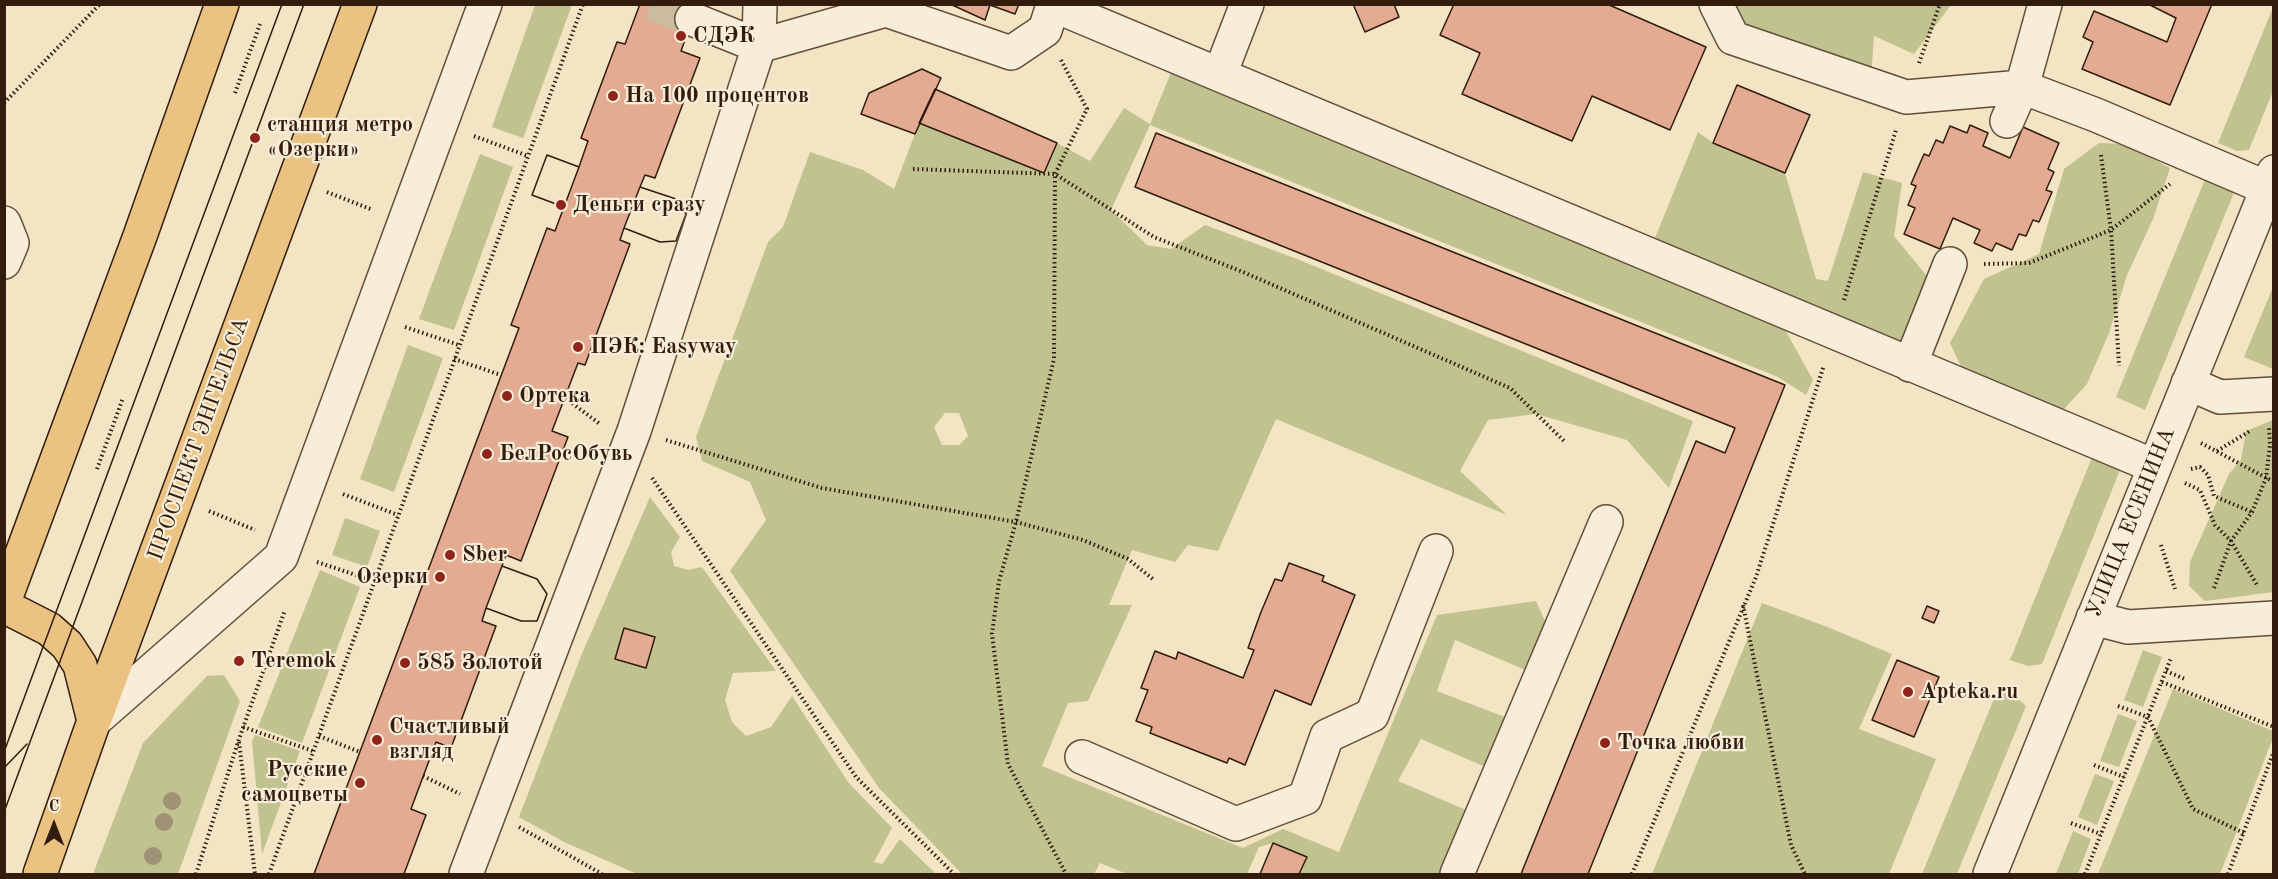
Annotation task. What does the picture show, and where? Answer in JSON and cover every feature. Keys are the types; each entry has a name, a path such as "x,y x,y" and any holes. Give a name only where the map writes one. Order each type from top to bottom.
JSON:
{"main road":[{"path":"94,721 80,665 67,645 49,629 4,604 137,245 222,4"},
{"name":"ПРОСПЕКТ ЭНГЕЛЬСА","path":"39,874 360,4"}],"street":[{"path":"94,721 281,556 486,4"},
{"path":"466,874 631,438 759,46 760,4"},
{"path":"1220,74 1247,4"},
{"path":"1716,4 1733,38 1906,97 2022,87 2202,159 2270,180"},
{"path":"2007,120 2022,87 2045,4"},
{"path":"692,19 759,46 882,7 1011,53 1051,13 1220,74 1910,365 2154,465"},
{"name":"УЛИЦА ЕСЕНИНА","path":"1990,874 2270,180"},
{"path":"4,223 12,243 4,262"},
{"path":"1910,365 1950,264"},
{"path":"2188,383 2220,396 2274,394"},
{"path":"1457,874 1606,522"},
{"path":"1082,757 1236,824 1305,798 1327,736 1372,715 1436,551"},
{"path":"2093,618 2128,627 2182,611 2268,607"}],"path":[{"path":"4,102 100,4"},
{"path":"268,874 583,4"},
{"path":"1632,874 1756,577 1906,97 1940,4"},
{"path":"1051,13 1087,109 1055,174 1054,359 1016,522 999,582 992,634 1008,764 1066,874"},
{"path":"235,93 260,24"},
{"path":"2096,115 2111,230 2119,366"},
{"path":"474,136 528,156"},
{"path":"1950,264 2029,263 2111,230 2202,159"},
{"path":"913,169 1055,174 1154,237 1243,272 1510,388 1564,441"},
{"path":"326,192 378,212"},
{"path":"405,327 459,345"},
{"path":"454,359 501,375"},
{"path":"97,469 123,398"},
{"path":"565,398 631,438 822,488 1016,522 1104,548 1128,559 1154,580"},
{"path":"2211,597 2231,542 2252,513 2266,478 2270,445 2269,424 2261,427"},
{"path":"2217,451 2254,429"},
{"path":"631,438 856,777 954,874"},
{"path":"2201,443 2274,482"},
{"path":"2191,469 2200,467 2208,475 2214,496 2252,513"},
{"path":"2185,483 2200,490 2215,525 2231,542 2268,607"},
{"path":"343,494 398,515"},
{"path":"209,511 259,532"},
{"path":"2085,874 2162,682 2182,611 2161,544"},
{"path":"318,562 374,581"},
{"path":"1743,604 1791,845 1805,874"},
{"path":"196,874 243,727 285,610"},
{"path":"2166,671 2185,679"},
{"path":"2162,682 2274,727"},
{"path":"2118,706 2148,717 2193,809 2244,832"},
{"path":"243,727 313,751"},
{"path":"318,736 360,752"},
{"path":"239,739 255,874"},
{"path":"2228,874 2274,751"},
{"path":"2094,765 2124,777"},
{"path":"423,776 490,809 602,874"},
{"path":"2071,823 2101,834"}],"green space":[{"path":"535,5 572,5 523,138 492,127"},
{"path":"1732,5 1951,5 1914,54 1874,36 1871,79 1742,33"},
{"path":"2273,7 2273,91 2249,150 2237,151 2218,143"},
{"path":"1172,70 1778,317 1813,380 1806,395 1778,377 1150,125 1111,210 1147,245 1171,249 1205,225 1297,259 1693,421 1669,488 1627,440 1536,414 1488,420 1460,471 1507,515 1276,419 1218,551 1188,545 1175,562 1132,550 1109,605 1132,605 1088,701 1068,703 1042,766 1243,848 1283,829 1339,852 1437,615 1536,601 1545,621 1530,672 1455,640 1437,691 1510,719 1490,769 1421,739 1398,781 1473,813 1448,874 1299,874 1307,857 1273,843 1259,847 1247,874 1127,874 1100,863 1094,874 962,874 879,788 730,571 766,520 750,482 702,461 696,437 768,242 783,227 810,152 863,170 894,189 919,123 1044,173 1057,143 1090,161 1124,108 1150,124","holes":["945,413 959,413 968,436 959,445 942,445 934,427"]},
{"path":"1698,132 1713,143 1785,173 1816,279 1828,281 1863,172 1902,183 1894,236 1936,287 1911,355 1655,238"},
{"path":"2099,143 2125,144 2170,168 2153,219 2127,275 2109,333 2087,384 2063,410 2027,400 1961,367 1950,343 1984,279 2039,254 2064,169"},
{"path":"480,154 513,167 454,330 419,319"},
{"path":"2208,172 2235,190 2145,410 2116,397"},
{"path":"2273,287 2273,369 2244,357"},
{"path":"408,345 443,358 394,492 360,479"},
{"path":"2273,420 2273,592 2205,601 2189,586 2190,562 2229,474 2241,460 2246,431"},
{"path":"2093,455 2110,461 2120,470 2042,664 2028,666 2010,660"},
{"path":"650,497 680,537 671,552 674,566 688,570 702,567 776,671 733,673 725,700 732,722 746,736 771,727 792,696 848,782 892,828 874,862 882,864 900,839 936,874 637,874 564,842 519,817 581,656"},
{"path":"345,518 380,531 367,567 332,555"},
{"path":"320,570 360,587 302,743 258,727"},
{"path":"1762,603 1892,654 1859,729 1936,759 1889,874 1652,874"},
{"path":"2143,650 2162,657 2143,707 2124,700"},
{"path":"224,675 240,701 178,874 93,874 143,743 207,676"},
{"path":"1998,689 2015,696 2026,706 1957,874 1922,874"},
{"path":"2173,689 2273,731 2273,738 2220,874 2098,874"},
{"path":"2118,714 2137,721 2119,767 2100,761"},
{"path":"255,735 300,751 262,854 252,741"},
{"path":"2095,774 2114,781 2097,825 2078,817"},
{"path":"2073,831 2091,839 2078,874 2056,874"}],"building":[{"path":"640,4 698,4 681,51 700,58 655,178 645,175 640,187 676,199 686,214 676,241 660,242 624,228 620,240 630,244 585,365 578,363 552,431 568,437 521,561 506,555 502,566 537,579 547,594 537,621 521,621 486,608 482,621 496,626 451,748 436,742 411,809 426,815 404,874 314,874 519,328 511,325 547,228 555,231 564,207 532,195 547,155 579,167 588,141 581,138 617,42 625,44"},
{"path":"950,4 1019,4 1015,14 990,5 985,20"},
{"path":"1353,4 1394,4 1399,17 1365,32"},
{"path":"1454,4 1607,4 1706,47 1670,130 1592,96 1572,141 1462,94 1480,53 1440,35"},
{"path":"2148,4 2212,4 2170,105 2082,69 2093,42 2083,37 2094,11 2167,42 2176,18"},
{"path":"922,69 941,78 915,134 861,114 869,93"},
{"path":"1737,85 1810,115 1785,173 1713,143"},
{"path":"935,89 1057,143 1044,173 919,123"},
{"path":"1970,125 1988,133 1983,146 2010,158 2023,127 2059,143 2048,169 2054,172 2046,190 2052,192 2039,222 2033,220 2026,236 2019,234 2012,250 1996,243 1992,251 1974,243 1980,230 1953,218 1940,249 1904,234 1915,208 1908,205 1916,186 1911,184 1924,154 1929,156 1936,140 1943,143 1950,126 1967,133"},
{"path":"1156,133 1785,385 1588,874 1521,874 1696,441 1725,453 1735,428 1135,187"},
{"path":"547,155 579,167 564,207 532,195"},
{"path":"640,187 676,199 686,214 676,241 660,242 624,228"},
{"path":"1289,563 1324,576 1322,581 1355,595 1311,705 1275,690 1245,765 1229,758 1227,763 1150,733 1152,727 1136,721 1148,690 1141,688 1155,651 1176,659 1178,652 1243,678 1254,650 1248,648 1261,612 1275,579 1282,581"},
{"path":"502,566 537,579 547,594 537,621 521,621 486,608"},
{"path":"1927,606 1939,611 1934,623 1922,618"},
{"path":"624,628 655,637 646,668 615,659"},
{"name":"Apteka.ru","path":"1897,660 1939,677 1914,737 1872,720"},
{"path":"1273,843 1307,857 1299,874 1260,874"}],"tunnel":[{"path":"651,4 692,19"}],"tram line":[{"path":"4,752 282,4"},
{"path":"4,812 304,4"},
{"path":"4,768 27,744"}],"place":[{"name":"СДЭК","path":"681,36"},
{"name":"На 100 процентов","path":"613,96"},
{"name":"станция метро «Озерки»","path":"255,138"},
{"name":"Деньги сразу","path":"561,205"},
{"name":"ПЭК: Easyway","path":"578,347"},
{"name":"Ортека","path":"507,396"},
{"name":"БелРосОбувь","path":"487,454"},
{"name":"Sber","path":"450,555"},
{"name":"Озерки","path":"440,577"},
{"name":"Teremok","path":"239,661"},
{"name":"585 Золотой","path":"405,663"},
{"name":"Apteka.ru","path":"1908,692"},
{"name":"Счастливый взгляд","path":"377,740"},
{"name":"Точка любви","path":"1605,743"},
{"name":"Русские самоцветы","path":"360,783"}]}
